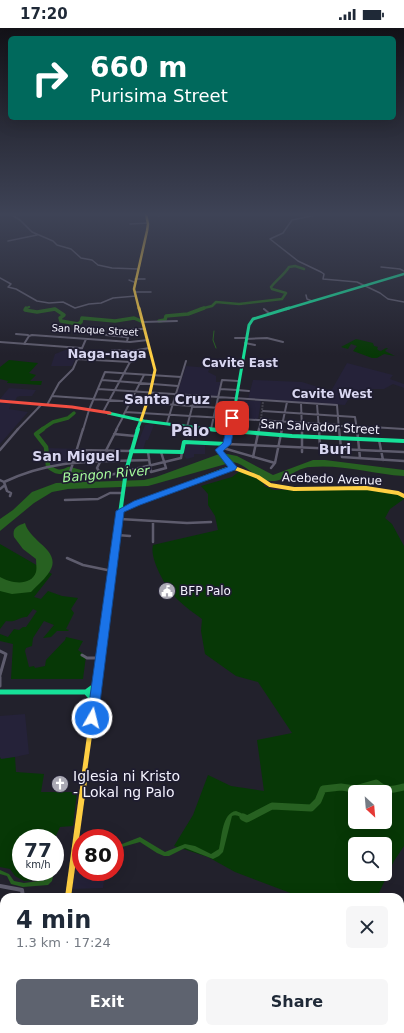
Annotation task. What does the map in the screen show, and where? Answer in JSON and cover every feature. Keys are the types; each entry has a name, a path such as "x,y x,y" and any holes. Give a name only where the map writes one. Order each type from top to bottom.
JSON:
{"main road":[{"path":"69,893 127,461 142,421 154,375 155,365 135,294 135,281 140,261"},
{"path":"236,399 246,340 250,322 253,319 404,274"},
{"name":"San Salvador Street","path":"0,401 89,410 124,415 142,421 230,432 404,441"},
{"path":"223,447 227,444 232,418"},
{"path":"131,451 135,436 142,421"},
{"name":"San Salvador Street","path":"142,421 167,423 187,427"},
{"path":"131,451 182,452 184,442 227,444"},
{"name":"Acebedo Avenue","path":"223,447 219,450 231,465 258,477 267,484 294,489 366,488 398,493 404,496"},
{"path":"120,511 137,503 232,468 231,465"},
{"path":"86,692 97,684"},
{"path":"0,692 96,692"},
{"path":"86,692 95,702"}],"street":[{"path":"93,261 98,265 138,269"},
{"path":"298,261 320,270 324,274 323,279 357,282 388,299 404,302"},
{"path":"117,264 118,268"},
{"path":"396,266 404,271"},
{"path":"381,267 400,269"},
{"path":"0,278 11,284 8,287 16,289 37,301 49,303 63,302 74,308 135,294 151,292"},
{"path":"129,280 135,281 145,279"},
{"path":"306,295 307,299 312,301"},
{"path":"264,309 270,315"},
{"path":"143,322 153,324 169,320 177,321"},
{"path":"131,329 145,329"},
{"name":"San Roque Street","path":"16,334 127,342 148,340"},
{"path":"237,334 238,338"},
{"path":"106,335 126,337 128,338 127,342"},
{"path":"24,344 29,336"},
{"path":"235,338 246,340 255,345"},
{"path":"246,340 267,338 283,342"},
{"path":"0,450 8,440 44,405 52,396 59,383 73,369 86,339"},
{"path":"0,342 81,348"},
{"path":"112,350 136,351 149,348"},
{"path":"77,359 130,362 135,360 137,357 136,351"},
{"path":"167,423 186,361"},
{"path":"106,413 130,362"},
{"path":"70,472 89,410 105,372 125,372 144,375 181,377"},
{"path":"144,375 97,470 103,475 110,475 181,458 182,452"},
{"path":"102,380 178,386"},
{"path":"211,430 222,380 238,381"},
{"path":"98,389 336,405 342,457 404,461"},
{"path":"220,389 249,391"},
{"path":"52,396 234,409"},
{"path":"187,427 195,396"},
{"path":"272,468 275,463 279,447 287,402"},
{"path":"301,403 302,452"},
{"path":"317,404 320,448"},
{"path":"263,411 355,417 360,458"},
{"path":"124,415 143,413 170,414 214,418 404,428"},
{"path":"252,457 261,420"},
{"path":"114,434 135,436"},
{"path":"379,440 383,460"},
{"path":"227,444 404,452"},
{"path":"223,447 275,463"},
{"path":"76,450 131,451"},
{"path":"148,452 151,472 166,468 161,452"},
{"path":"4,482 20,473 34,468 73,462 148,460"},
{"path":"0,480 4,482 7,491 11,493 10,496"},
{"path":"0,488 5,485"},
{"path":"65,500 98,499 107,494 123,492"},
{"path":"119,519 187,523 211,522"},
{"path":"153,521 153,542"},
{"path":"117,535 130,536"},
{"path":"67,558 80,565 98,567 113,571"},
{"path":"0,650 6,654 2,664 0,686"},
{"path":"82,655 88,658 101,658"},
{"path":"0,886 22,890 22,893"}],"shaded area":[{"path":"356,339 373,343 374,346 378,347 377,349 380,351 388,348 385,351 395,356 384,354 377,358 372,358 353,351 357,346 351,344 348,349 341,347"},
{"path":"65,350 76,350 74,358 76,358 72,366 51,366 55,354"},
{"path":"9,360 38,363 29,373 36,375 30,381 42,381 41,385 7,383 8,381 0,379 0,367"},
{"path":"347,363 393,375 390,379 404,384 404,388 393,384 384,389 366,389 364,394 352,395 353,398 349,398 345,405 248,399 253,380 302,382 331,391"},
{"path":"186,366 210,368 208,372 216,376 216,382 221,382 217,397 177,394"},
{"path":"9,388 36,390 32,396 20,396 17,397 15,401 0,399"},
{"path":"238,400 261,401 258,420 235,418"},
{"path":"0,402 11,404 9,409 28,412 0,444"},
{"path":"145,425 154,425 148,440 146,440 143,450 135,450"},
{"path":"186,443 205,444 205,454 194,454 194,457 187,459 184,456"},
{"path":"47,448 77,449 73,463 50,465"},
{"path":"222,453 237,456 273,475 313,460 325,460 404,470 404,476 322,466 305,468 276,481 271,481 261,478 238,463 233,462 148,486 68,489 52,492 34,503 0,531 0,519 13,510 32,492 56,483 144,480"},
{"path":"240,471 258,479 264,484 264,486 274,490 367,489 397,494 402,496 404,499 390,509 385,518 392,524 404,546 404,846 392,865 392,837 348,837 348,881 385,881 379,893 290,893 235,872 208,857 174,846 193,815 208,775 231,786 264,791 257,740 292,733 258,682 236,676 205,654 201,631 202,619 174,595 164,582 156,566 152,551 153,545 218,530 215,516 208,505 208,494 201,486 232,477"},
{"path":"25,523 33,536 50,553 52,566 46,577 31,592 12,594 0,591 0,577 14,582 25,582 30,580 36,572 36,559 23,549 14,537 14,529"},
{"path":"0,544 52,574 34,597 41,599 48,591 62,596 78,598 71,609 74,613 66,629 69,630 68,631 57,631 51,637 43,638 54,625 44,621 33,638 32,646 26,648 25,651 29,667 34,666 35,668 45,666 46,660 65,640 66,637 83,641 78,650 86,656 83,679 11,679 13,644 0,641 0,634 8,637 14,629 19,630 26,627 37,611 33,609 27,617 22,617 13,621 6,621 0,629"},
{"path":"25,714 29,754 0,760 0,716"},
{"path":"0,757 1,759 15,757 16,772 44,774 41,792 77,792 73,826 60,827 59,829 12,829 12,872 10,869 0,867"},
{"path":"236,811 241,813 247,819 243,819 236,815 232,816 223,852 213,859 185,848 169,856 164,856 140,842 124,846 124,843 140,837 165,852 185,844 195,846 211,854 219,849 223,826 231,813"},
{"path":"0,870 9,874 12,881 24,883 52,881 48,885 23,887 11,884 7,876 0,874"},
{"path":"73,881 104,881 103,888 72,889"}],"waterway":[{"path":"204,308 212,306 216,302 239,304 282,299 286,293 272,289 271,287 289,267 295,266 304,269"},
{"path":"159,321 165,320 166,316 188,314 204,308"},
{"path":"200,309 204,308"},
{"path":"26,309 25,310 37,312 55,309"},
{"path":"55,309 64,315 60,318 61,321 78,324 81,322 82,318 115,321 134,318 141,321"},
{"path":"214,331 213,340 216,348"},
{"path":"41,430 53,422 68,418 74,413"},
{"name":"Bangon River","path":"43,429 36,434 46,447 48,466 58,472 69,469 90,475 92,478 90,481"},
{"path":"243,817 247,819 272,806 311,808 318,801 323,789 341,787 355,789 376,783 389,790 404,787"}],"tunnel":[{"path":"233,418 236,400"},
{"path":"261,419 263,402"}],"traffic: fast":[{"path":"236,400 249,325 253,319 404,274"},
{"path":"108,413 144,421 218,431 404,441"},
{"path":"227,444 233,418"},
{"path":"94,704 126,471 133,442 141,420"},
{"path":"131,451 182,452 184,442 227,444"},
{"path":"120,511 137,503 232,467"},
{"path":"94,701 86,692 97,684"},
{"path":"0,692 96,692"}],"traffic: slow":[{"path":"140,261 134,289 155,370 150,393 141,420"},
{"path":"227,444 219,451 232,467 258,477 270,485 294,489 366,488 398,493 404,496"},
{"path":"69,893 94,704"}],"traffic: jam":[{"path":"0,401 72,407 110,413"}],"place":[{"name":"BFP Palo","path":"167,591"},
{"name":"Iglesia ni Kristo - Lokal ng Palo","path":"60,784"}],"district":[{"name":"Naga-naga","path":"107,353"},
{"name":"Cavite East","path":"240,363"},
{"name":"Cavite West","path":"332,394"},
{"name":"Santa Cruz","path":"167,399"},
{"name":"Palo","path":"190,430"},
{"name":"Buri","path":"335,449"},
{"name":"San Miguel","path":"76,456"}],"route":[{"path":"92,718 120,511 137,503 232,468 219,452 219,450 227,444 232,418"}]}
